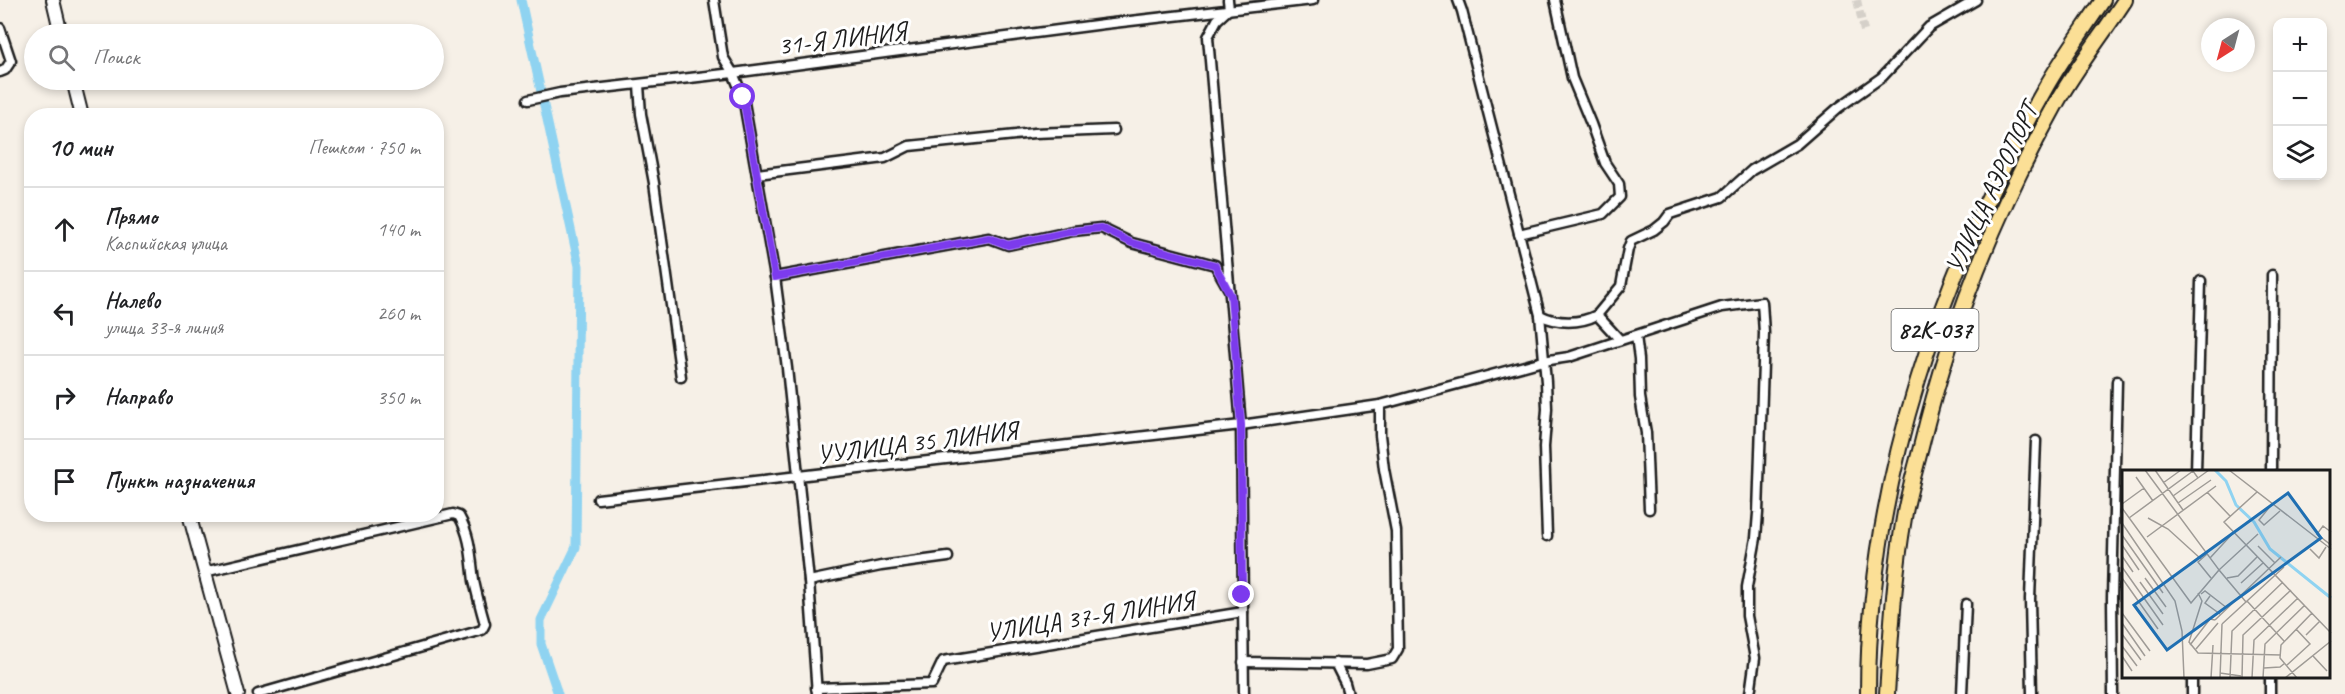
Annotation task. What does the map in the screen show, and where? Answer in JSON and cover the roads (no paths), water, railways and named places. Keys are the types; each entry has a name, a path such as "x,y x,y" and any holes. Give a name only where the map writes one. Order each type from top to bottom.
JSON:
{"main road":[{"path":"52,0 58,24"},
{"name":"УЛИЦА АЭРОПОРТ","path":"1868,694 1873,603 1890,490 1904,431 1943,306 1989,195 2046,86 2103,0"},
{"name":"УЛИЦА АЭРОПОРТ","path":"1887,694 1892,616 1904,516 1929,412 1955,328 2013,186 2058,100 2125,0"},
{"path":"76,90 80,108"},
{"path":"191,522 238,694"}],"street":[{"path":"714,0 723,57 743,97 775,277 799,477 816,691"},
{"name":"31-Я ЛИНИЯ","path":"528,100 560,93 733,73 1229,5 1313,0"},
{"path":"1458,0 1539,315 1547,410 1544,447 1547,536"},
{"path":"1519,234 1604,214 1620,197 1618,184 1605,164 1592,124 1572,78 1555,0"},
{"path":"1539,315 1557,321 1579,322 1597,315 1621,286 1631,241 1654,230 1670,214 1722,197 1752,170 1797,144 1838,108 1882,77 1929,27 1976,0"},
{"path":"1229,5 1217,20 1208,37 1241,425 1244,694"},
{"path":"0,28 11,61 5,70 0,72"},
{"path":"639,85 641,114 654,183 681,377"},
{"path":"757,174 885,158 909,146 1034,133 1114,130"},
{"path":"775,277 989,238 1008,245 1073,231 1101,228 1132,243 1215,265 1231,296"},
{"path":"2271,470 2272,275"},
{"path":"2196,470 2201,281"},
{"name":"УУЛИЦА 35 ЛИНИЯ","path":"598,499 1241,425 1380,405 1544,361 1569,357 1722,307 1762,303 1764,333 1758,513 1747,587 1747,616 1755,658 1750,694"},
{"path":"1597,315 1620,340"},
{"path":"1636,336 1640,359 1640,397 1646,433 1649,509"},
{"path":"2113,694 2112,586 2117,381"},
{"path":"1243,662 1381,662 1392,659 1398,649 1396,531 1384,469 1380,435 1380,405"},
{"path":"2032,694 2030,599 2036,441"},
{"path":"258,694 482,630 484,624 466,530 459,516 453,514 444,516"},
{"path":"204,572 419,522"},
{"path":"809,581 881,566 948,557"},
{"path":"1962,694 1966,604"},
{"name":"УЛИЦА 37-Я ЛИНИЯ","path":"816,691 932,684 943,661 1243,612"},
{"path":"1335,663 1348,694"}],"waterway":[{"path":"521,0 579,266 576,547 541,620 541,644 558,694"}],"tunnel":[{"path":"1857,0 1864,31"}]}
